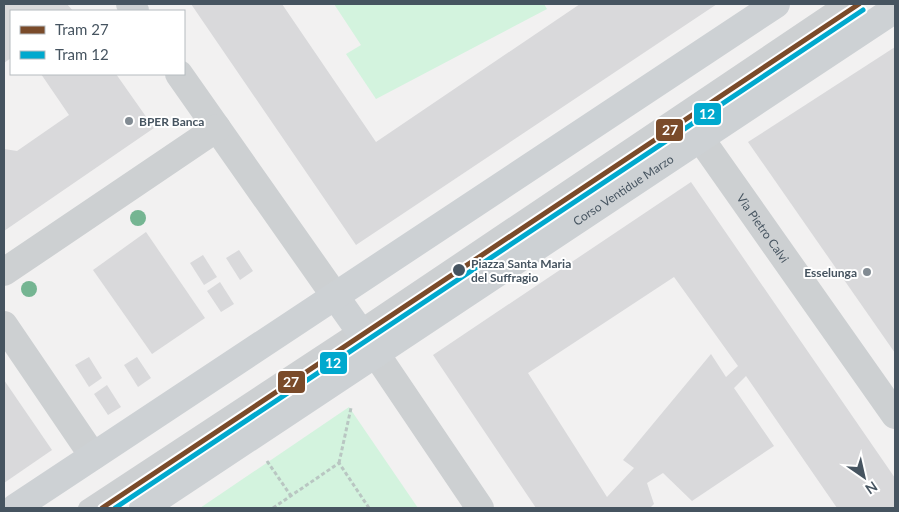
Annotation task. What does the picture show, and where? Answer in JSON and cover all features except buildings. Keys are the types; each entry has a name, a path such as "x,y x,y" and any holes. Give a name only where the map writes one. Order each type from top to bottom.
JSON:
{"main road":[{"path":"15,508 776,4"},
{"name":"Corso Ventidue Marzo","path":"376,354 895,8"},
{"path":"143,508 376,354 335,296"}],"street":[{"path":"180,75 335,296"},
{"path":"4,272 217,128"},
{"name":"Via Pietro Calvi","path":"700,138 895,415"},
{"path":"4,325 93,456"},
{"path":"376,354 480,508"}],"lane":[{"path":"86,508 358,329 841,4"}],"path":[{"path":"273,508 339,463 352,401"},
{"path":"265,458 292,496"},
{"path":"339,463 369,508"}],"green space":[{"path":"334,4 544,4 547,9 376,99 346,54 361,45"},
{"path":"349,407 418,508 200,508"}],"tram line":[{"name":"27","path":"102,508 859,4"},
{"name":"12","path":"115,508 863,10"}],"place":[{"name":"BPER Banca","path":"129,121"},
{"name":"Piazza Santa Maria del Suffragio","path":"459,270"},
{"name":"Esselunga","path":"867,272"}]}
